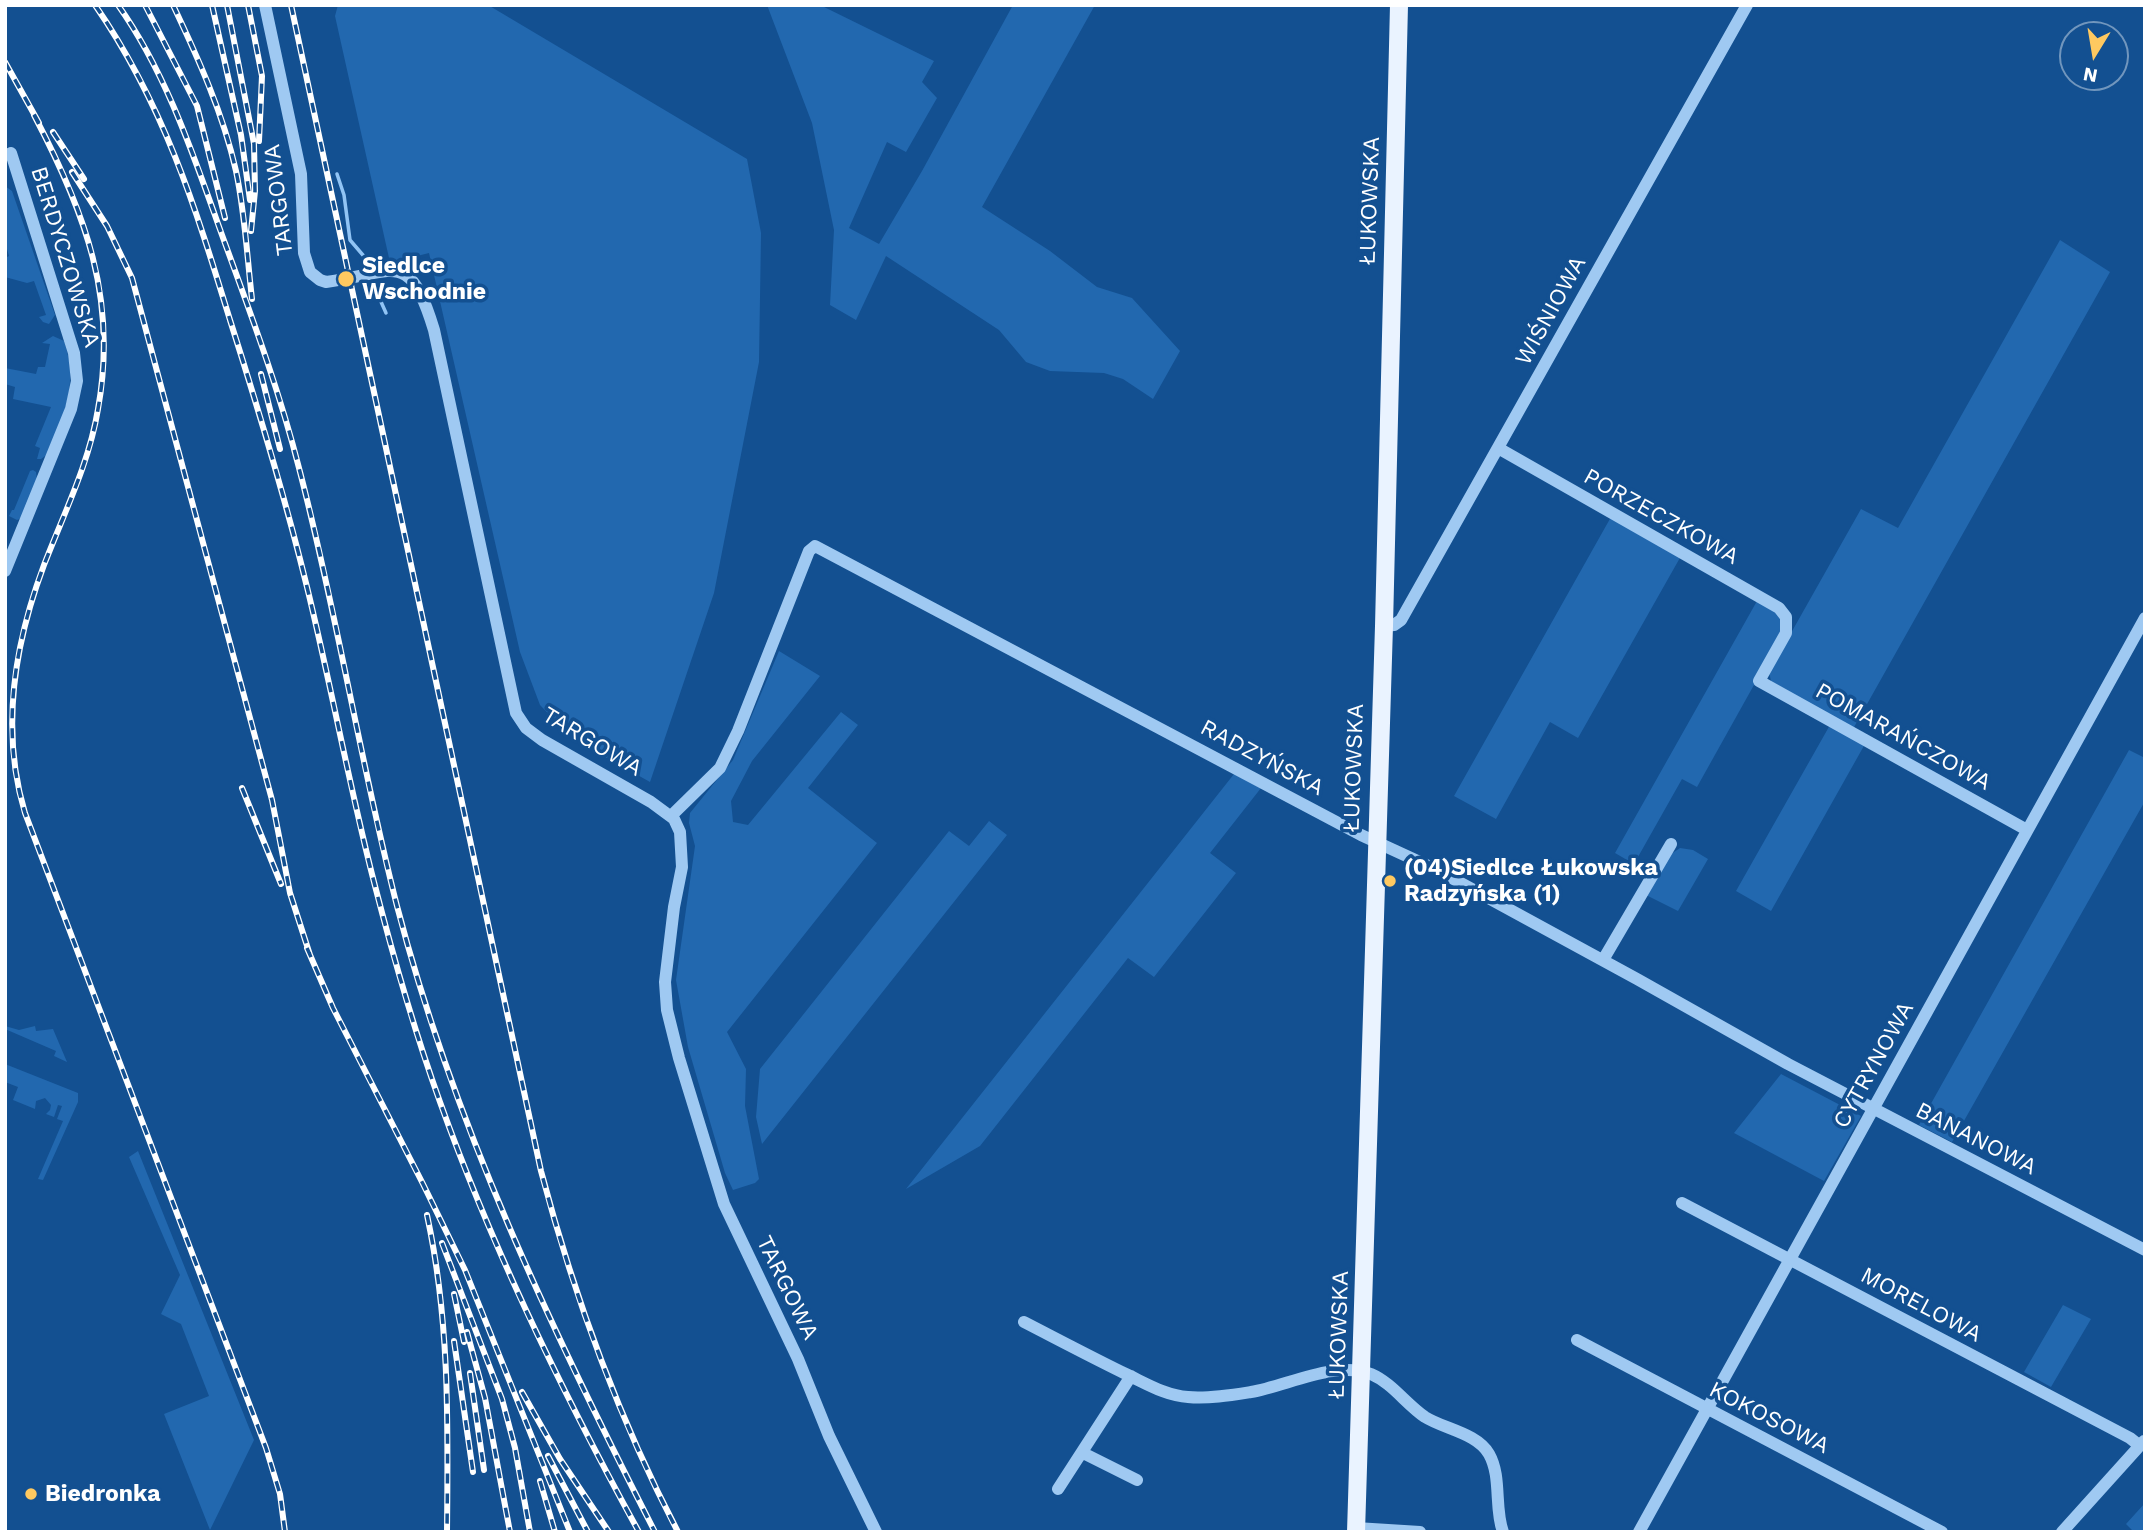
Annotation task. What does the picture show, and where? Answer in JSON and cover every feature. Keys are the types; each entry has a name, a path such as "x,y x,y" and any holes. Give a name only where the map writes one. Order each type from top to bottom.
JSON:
{"main road":[{"name":"ŁUKOWSKA","path":"1356,1530 1384,625 1399,5"}],"street":[{"name":"TARGOWA","path":"265,5 301,174 304,253 310,272 320,281 326,282 384,270 400,272 414,280 426,304 434,330 516,713 526,728 542,740 671,816 680,832 682,867 665,982 667,1010 679,1058 729,1216 797,1359 829,1436 876,1532"},
{"name":"WIŚNIOWA","path":"1384,625 1394,625 1401,620 1747,5"},
{"name":"BERDYCZOWSKA","path":"5,571 76,394 74,353 10,153"},
{"name":"PORZECZKOWA","path":"1498,448 1779,608 1786,617 1786,634 1759,681"},
{"name":"RADZYŃSKA","path":"671,816 720,768 738,731 809,551 816,546 1376,842 1437,870 1788,1064"},
{"name":"CYTRYNOWA","path":"1639,1532 2145,618"},
{"name":"POMARAŃCZOWA","path":"1759,681 2026,830"},
{"path":"1603,960 1671,844"},
{"name":"BANANOWA","path":"1788,1064 2145,1250"},
{"name":"MORELOWA","path":"1682,1203 2142,1443"},
{"path":"1024,1322 1168,1393 1197,1397 1252,1392 1316,1374 1362,1371 1383,1381 1425,1416 1484,1447 1490,1456 1503,1532"},
{"name":"KOKOSOWA","path":"1577,1340 1942,1532"},
{"path":"1058,1489 1131,1376"},
{"path":"2062,1532 2142,1443"},
{"path":"1083,1453 1137,1480"},
{"path":"1356,1530 1420,1532"}],"shaded area":[{"path":"338,5 488,5 747,159 761,233 759,362 714,593 650,782 573,739 540,705 520,652 429,253 397,261 389,258 335,16"},
{"path":"767,5 820,5 934,61 922,82 937,98 906,152 887,142 849,228 879,244 1013,5 1095,5 982,207 1050,251 1097,287 1132,298 1180,351 1153,399 1123,379 1104,373 1050,371 1026,362 999,330 886,256 856,320 830,305 834,230 812,123"},
{"path":"5,186 12,191 55,315 49,324 39,317 46,315 34,281 27,283 5,277 5,258 9,256 5,242"},
{"path":"2060,240 2110,272 1853,729 1771,681 1769,672 1861,509 1898,528"},
{"path":"53,336 64,341 70,385 64,412 48,454 37,459 40,448 35,446 51,407 13,399 15,387 5,384 5,368 36,374 38,367 45,367 50,344 42,343"},
{"path":"33,470 37,480 22,518 17,520 9,516 30,471"},
{"path":"1611,517 1681,556 1578,738 1550,722 1496,819 1454,796"},
{"path":"1757,601 1779,613 1783,633 1697,787 1682,779 1634,864 1615,853"},
{"path":"779,651 820,676 752,761 731,801 733,822 748,825 841,712 858,725 808,788 877,843 727,1032 746,1069 745,1106 759,1179 755,1183 733,1190 725,1173 688,1047 676,980 695,846 689,823 690,813 733,760"},
{"path":"1830,725 1865,744 1771,911 1736,891"},
{"path":"2129,750 2145,758 2145,801 1952,1142 1919,1125"},
{"path":"1234,774 1261,788 1210,853 1236,873 1154,977 1128,958 980,1146 906,1189"},
{"path":"989,821 1007,835 762,1144 756,1117 760,1069 949,831 969,846"},
{"path":"1680,848 1693,850 1708,859 1678,911 1644,894 1671,854"},
{"path":"5,1026 19,1030 35,1026 36,1031 53,1029 67,1062 54,1056 56,1051 5,1029"},
{"path":"5,1064 78,1093 78,1102 43,1180 38,1179 63,1121 57,1119 62,1106 58,1105 54,1117 46,1114 51,1105 45,1098 36,1101 35,1109 13,1100 18,1087 5,1082"},
{"path":"1781,1074 1861,1116 1824,1181 1734,1133"},
{"path":"138,1151 254,1440 210,1530 164,1414 209,1396 181,1324 161,1314 180,1275 129,1157"},
{"path":"2063,1305 2091,1319 2051,1387 2024,1372"},
{"path":"2145,1503 2145,1532 2134,1532 2126,1524"}],"waterway":[{"path":"337,174 344,195 350,240 368,261"},
{"path":"374,286 386,313"}],"railway":[{"path":"95,5 140,80 159,119 190,197 217,278 290,520 374,882 404,993 440,1102 506,1267 583,1427 639,1532"},
{"path":"118,5 151,59 178,117 282,409 313,523 397,906 420,988 447,1068 509,1226 543,1303 655,1532"},
{"path":"145,5 197,106 225,218"},
{"path":"173,5 209,86 231,149 242,203 252,299"},
{"path":"212,5 241,135 250,200"},
{"path":"227,5 254,144 255,191 251,231"},
{"path":"248,5 262,76 259,141"},
{"path":"291,5 541,1171 568,1264 599,1355 636,1445 678,1532"},
{"path":"5,62 39,123"},
{"path":"34,115 82,222 93,257 104,330 98,409 89,449 44,565 18,657 12,719 17,782 25,813 266,1448 280,1494 285,1532"},
{"path":"53,132 84,179"},
{"path":"72,172 107,226 132,278 272,800 290,893 310,955"},
{"path":"261,374 280,449"},
{"path":"242,788 281,884"},
{"path":"307,948 333,1008 465,1270 570,1532"},
{"path":"427,1215 435,1255 444,1334 447,1532"},
{"path":"442,1243 502,1399 515,1448 530,1532"},
{"path":"454,1294 464,1342"},
{"path":"467,1332 485,1398 510,1532"},
{"path":"454,1341 473,1472"},
{"path":"470,1373 484,1470"},
{"path":"522,1392 560,1459 609,1532"},
{"path":"548,1456 588,1532"},
{"path":"540,1481 555,1532"}],"place":[{"name":"Siedlce Wschodnie","path":"346,279"},
{"name":"(04)Siedlce Łukowska Radzyńska (1)","path":"1390,881"},
{"name":"Biedronka","path":"31,1494"}]}
